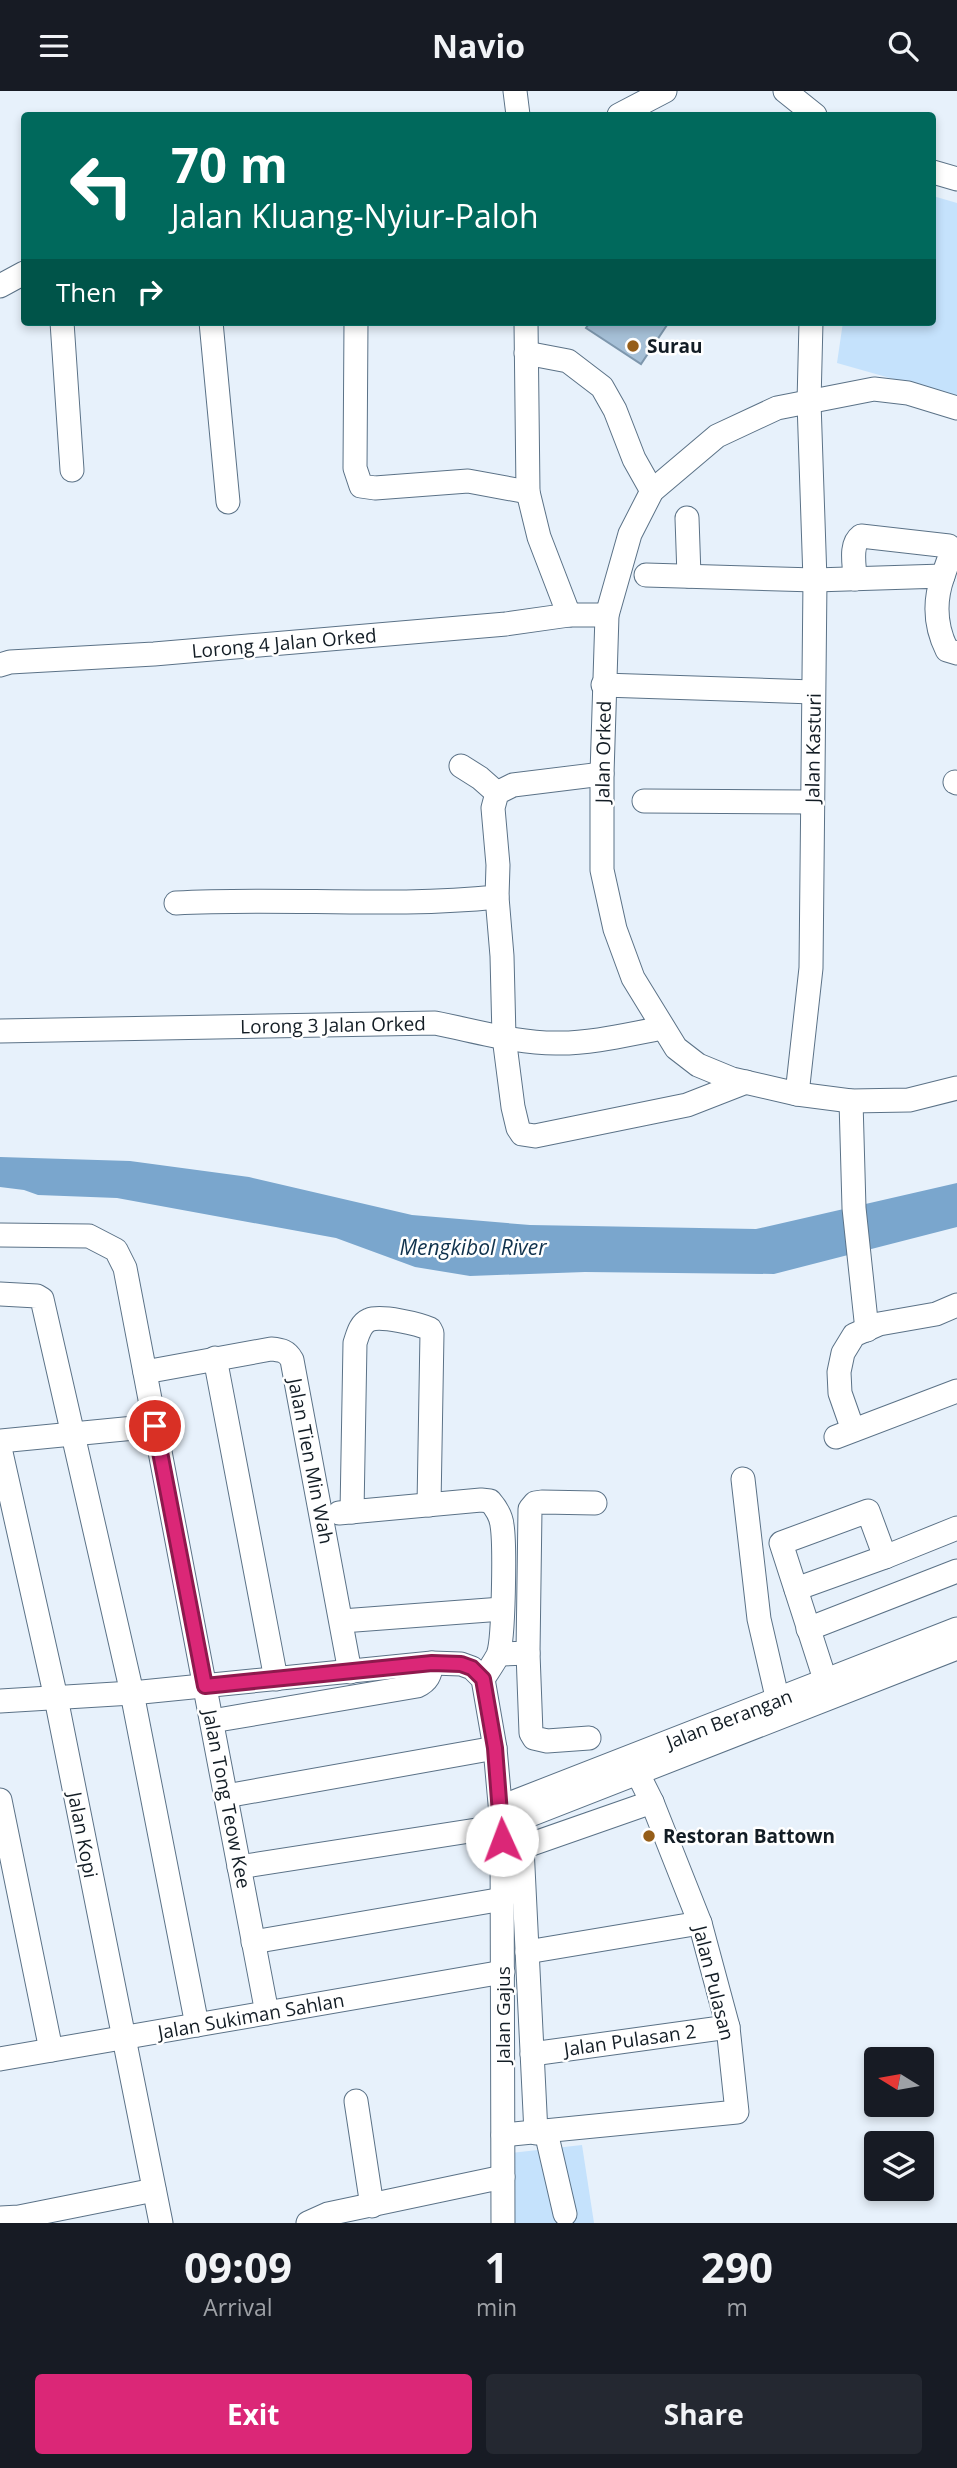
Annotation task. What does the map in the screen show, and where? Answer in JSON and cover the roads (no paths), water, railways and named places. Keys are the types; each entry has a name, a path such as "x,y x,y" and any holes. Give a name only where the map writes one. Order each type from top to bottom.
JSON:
{"street":[{"path":"515,91 518,112"},
{"path":"625,112 665,91"},
{"path":"785,91 811,112"},
{"path":"936,173 957,179"},
{"path":"0,286 21,275"},
{"path":"62,326 72,470"},
{"path":"211,326 228,502"},
{"path":"356,326 355,468 361,486 375,488 468,481 528,492"},
{"path":"526,326 528,492 539,537 569,615"},
{"name":"Jalan Kasturi","path":"797,1094 811,968 815,580 809,402 811,326"},
{"path":"526,353 568,361 602,387 615,410 634,460 652,491"},
{"name":"Jalan Orked","path":"957,408 908,393 874,389 777,408 717,436 652,491 631,534 607,615 602,774 602,870 615,929 633,978 676,1048 698,1065 732,1079 797,1094 851,1101 909,1100 957,1088"},
{"path":"687,518 689,576"},
{"path":"855,579 854,544 860,536 949,546 950,556 936,605 943,641 947,649 957,653"},
{"path":"646,575 815,580 943,576"},
{"name":"Lorong 4 Jalan Orked","path":"0,665 10,662 154,654 506,624 569,615 607,615"},
{"path":"603,685 813,692"},
{"path":"461,766 497,793"},
{"path":"602,774 513,785 497,793 493,808 498,865 497,897 504,1037 518,1128 522,1134 534,1136 687,1105 746,1082"},
{"path":"644,801 812,802"},
{"path":"176,903 228,900 354,902 497,897"},
{"name":"Lorong 3 Jalan Orked","path":"0,1031 435,1023 504,1037 558,1043 593,1041 663,1028"},
{"path":"851,1101 854,1208 867,1330"},
{"name":"Jalan Tong Teow Kee","path":"0,1235 89,1236 116,1250 125,1268 267,2013"},
{"path":"0,1294 37,1296 42,1299 132,1693 197,2025"},
{"path":"957,1305 936,1314 879,1324 854,1335 843,1353 839,1372 844,1433 957,1391"},
{"path":"352,1512 355,1343 360,1328 369,1320 377,1319 420,1325 430,1329 432,1333 429,1505"},
{"name":"Jalan Tien Min Wah","path":"145,1372 271,1349 288,1353 292,1360 350,1672"},
{"path":"215,1358 276,1679"},
{"path":"0,1441 155,1426"},
{"name":"Jalan Kopi","path":"0,1448 56,1698 161,2223"},
{"path":"743,1479 759,1619 780,1708"},
{"path":"0,1702 132,1693 432,1663 461,1664 472,1668 483,1679 499,1654 502,1524 498,1510 489,1501 481,1500 321,1515"},
{"path":"589,1738 547,1741 534,1738 531,1733 528,1653 530,1509 534,1503 542,1502 594,1503"},
{"path":"828,1689 781,1543 868,1511 886,1557"},
{"path":"796,1589 957,1528"},
{"path":"808,1629 957,1571"},
{"path":"342,1621 502,1609"},
{"name":"Jalan Berangan","path":"239,1867 502,1817 828,1689 957,1629"},
{"name":"Jalan Berangan","path":"828,1689 957,1648"},
{"path":"499,1654 528,1653"},
{"path":"212,1721 417,1686 425,1682 430,1675 432,1663"},
{"name":"Jalan Gajus","path":"483,1679 495,1748 502,1817 512,1851 503,1899 503,2223"},
{"path":"226,1796 495,1748"},
{"name":"Jalan Pulasan","path":"503,2135 737,2112 728,2027 700,1923 652,1802 634,1766"},
{"path":"0,1800 51,2050"},
{"path":"565,2214 541,2132 532,2054 527,1952 512,1851 652,1802"},
{"path":"253,1943 503,1899"},
{"path":"527,1952 700,1923"},
{"name":"Jalan Sukiman Sahlan","path":"0,2059 503,1972"},
{"name":"Jalan Pulasan 2","path":"532,2054 728,2027"},
{"path":"356,2101 372,2206"},
{"path":"308,2223 328,2214 503,2177"},
{"path":"13,2220 88,2213 154,2190"}],"water":[{"name":"Mengkibol River","path":"0,1157 130,1161 249,1177 412,1215 530,1225 756,1229 957,1183 957,1227 774,1274 585,1272 470,1276 415,1267 336,1238 117,1198 38,1195 0,1187"}],"place":[{"name":"Surau","path":"633,346"},
{"name":"Restoran Battown","path":"649,1836"}]}
